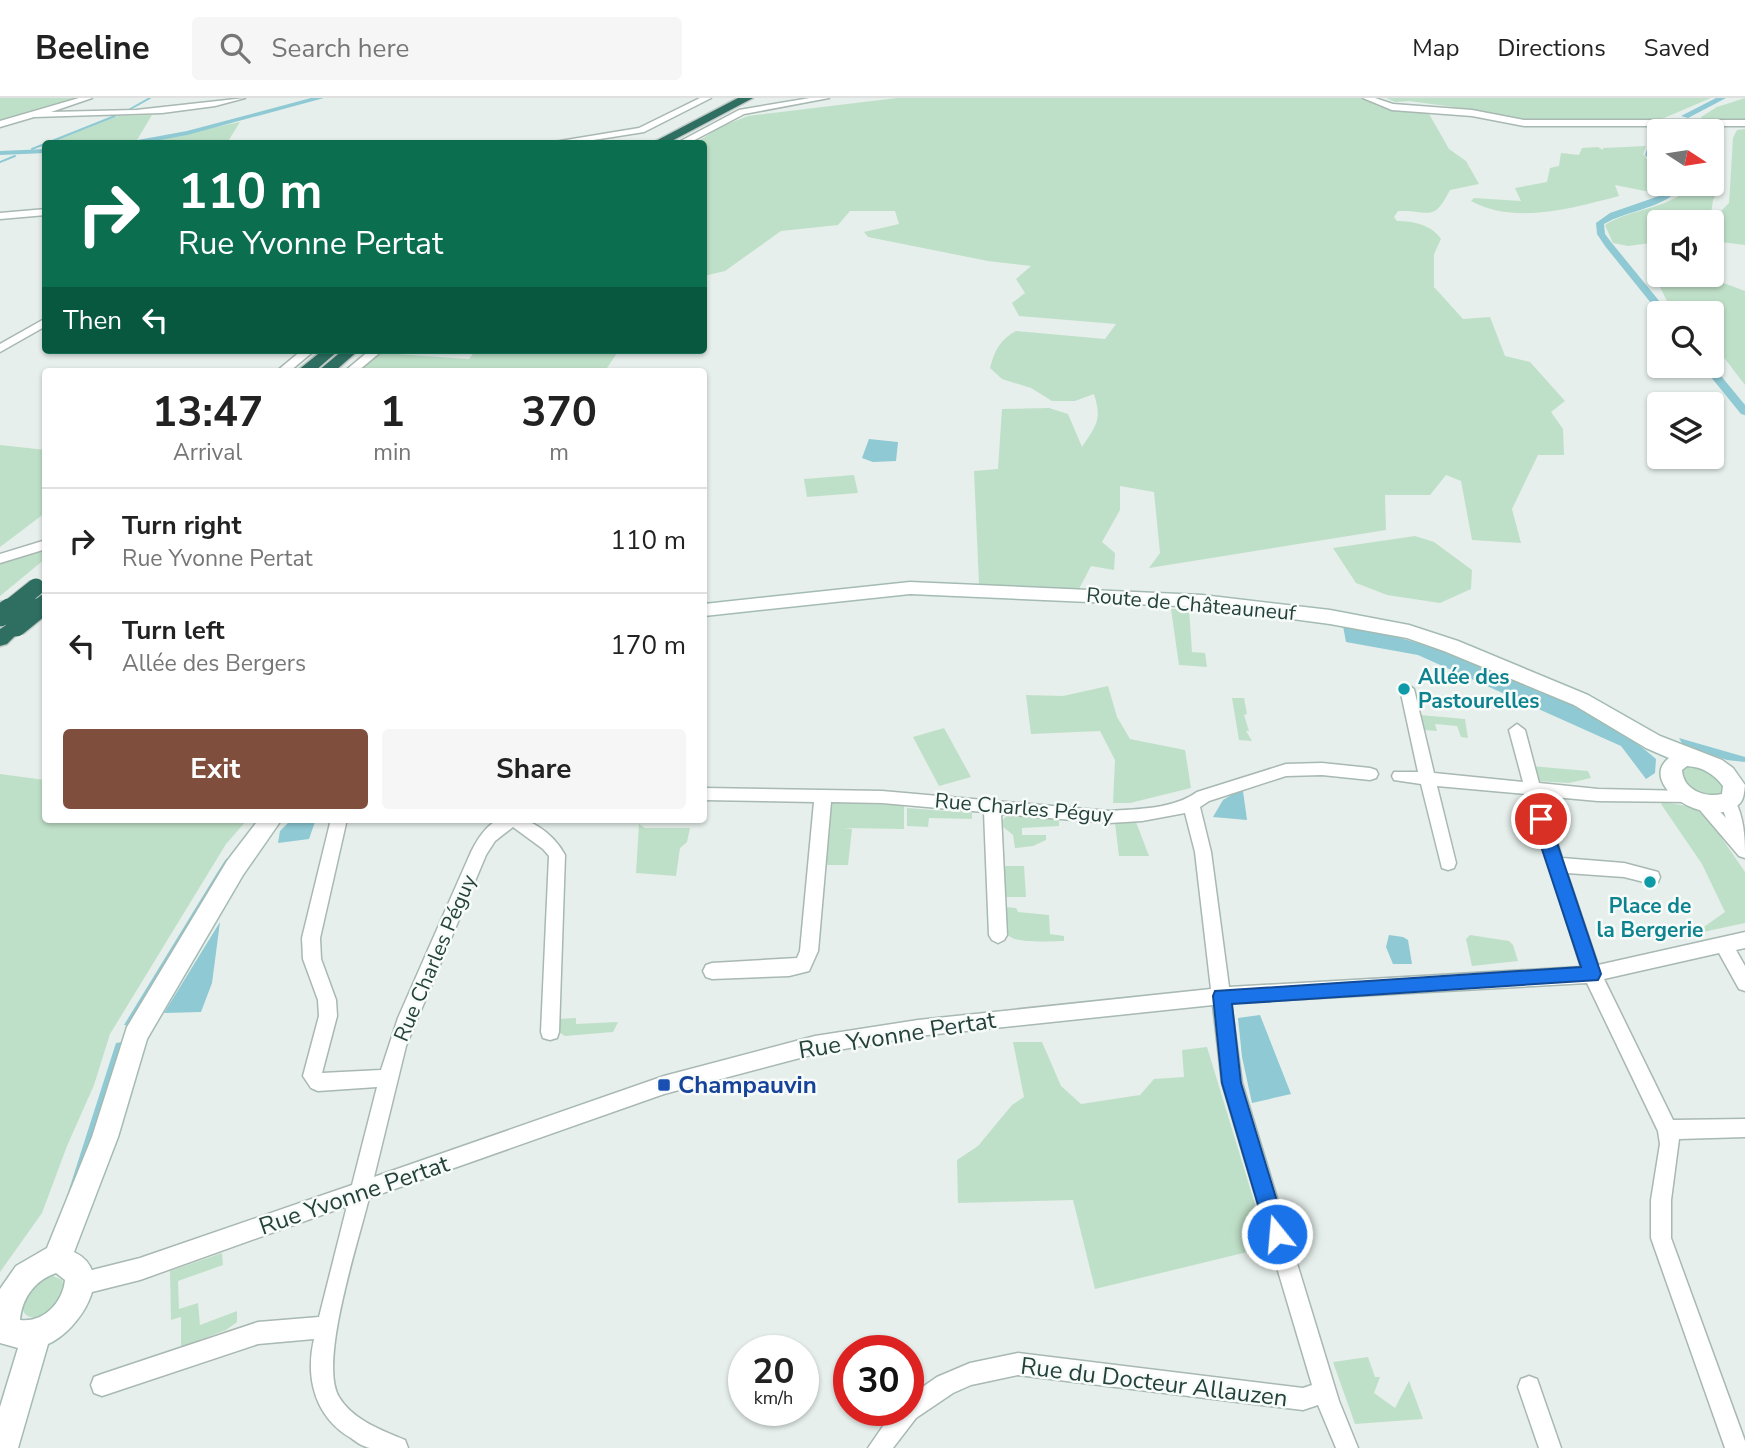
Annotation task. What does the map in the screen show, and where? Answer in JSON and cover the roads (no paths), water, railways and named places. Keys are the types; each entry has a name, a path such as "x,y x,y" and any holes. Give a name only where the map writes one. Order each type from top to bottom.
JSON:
{"highway":[{"path":"644,140 726,98"},
{"path":"664,140 747,98"},
{"path":"309,368 327,354"},
{"path":"330,368 347,354"},
{"path":"0,639 8,621 42,590"}],"main road":[{"name":"Route de Châteauneuf","path":"707,610 910,588 1202,601 1289,611 1409,632 1451,646 1581,700 1653,742 1677,766 1678,789 1695,800"},
{"path":"1695,800 1716,805 1736,791 1730,779 1713,764"},
{"path":"1677,766 1713,764 1745,769"},
{"path":"57,1259 70,1232 105,1137 136,1035 241,859 268,823"},
{"path":"57,1259 74,1266 80,1284 78,1296 66,1314 49,1329 25,1337 7,1331 0,1314 3,1299 12,1283 26,1270 41,1262 57,1259"},
{"path":"3,1448 36,1335"}],"street":[{"path":"0,124 88,98"},
{"path":"30,114 156,113 193,109 241,98"},
{"path":"623,140 707,98"},
{"path":"687,140 742,112 825,98"},
{"path":"1367,98 1391,107 1472,113 1524,123 1745,123"},
{"path":"573,140 640,130"},
{"path":"0,216 42,212"},
{"path":"0,349 42,323"},
{"path":"287,368 304,354"},
{"path":"355,368 372,354"},
{"path":"0,559 42,545"},
{"path":"1407,689 1448,863"},
{"path":"1517,730 1532,788 1592,974 1668,1130 1670,1144 1661,1200 1661,1238 1736,1448"},
{"path":"1642,794 1677,766"},
{"name":"Rue Charles Péguy","path":"707,794 882,797 1122,817 1191,805 1203,796 1286,770 1322,769 1370,774"},
{"path":"1399,776 1606,795 1642,794 1695,800 1745,851 1736,791"},
{"path":"712,971 803,965 809,951 823,797"},
{"path":"992,805 998,934"},
{"path":"1191,805 1203,852 1232,1083 1327,1399 1347,1448"},
{"path":"338,823 312,938 312,959 327,1000 328,1016 312,1076 318,1082 376,1078 389,1081"},
{"name":"Rue Charles Péguy","path":"397,1448 367,1436 340,1419 330,1406 320,1371 327,1327 407,1018 479,852 489,836 507,823"},
{"path":"519,823 549,844 557,855 550,1032"},
{"path":"1557,865 1624,870 1652,877"},
{"name":"Rue Yvonne Pertat","path":"80,1284 140,1269 664,1085 814,1045 918,1028 1222,996 1592,974 1745,940"},
{"path":"1723,944 1745,983"},
{"path":"1668,1130 1745,1128"},
{"path":"102,1385 258,1333 327,1327"},
{"name":"Rue du Docteur Allauzen","path":"924,1399 957,1379 1018,1364 1303,1399 1327,1399"},
{"path":"1528,1387 1550,1448"},
{"name":"Rue du Docteur Allauzen","path":"879,1448 896,1426"}],"water":[{"path":"869,439 898,442 896,461 873,462 862,458"},
{"path":"1343,626 1387,634 1429,647 1568,703 1605,722 1640,745 1656,759 1655,773 1646,779 1621,746 1418,655 1346,642"},
{"path":"1679,738 1745,757 1745,762 1727,760 1683,745"},
{"path":"1243,791 1247,820 1213,817 1223,800"},
{"path":"288,823 315,823 309,839 278,843 280,831"},
{"path":"230,858 130,1026 124,1025 217,873 226,859"},
{"path":"220,922 212,983 201,1012 164,1013"},
{"path":"1389,935 1408,940 1412,964 1393,964 1386,947"},
{"path":"1260,1015 1291,1094 1252,1103 1242,1057 1238,1018"},
{"path":"122,1042 90,1146 67,1203 65,1202 116,1043"}],"waterway":[{"path":"125,112 150,98"},
{"path":"144,140 187,133 320,98"},
{"path":"1685,116 1722,98"},
{"path":"55,140 115,116"},
{"path":"32,149 42,145"},
{"path":"0,153 42,151"},
{"path":"0,162 15,156"},
{"path":"1654,301 1601,234 1600,223 1613,215 1666,196"},
{"path":"1717,378 1745,412"}],"place":[{"name":"Allée des Pastourelles","path":"1404,689"},
{"name":"Place de la Bergerie","path":"1650,882"},
{"name":"Champauvin","path":"664,1085"}]}
